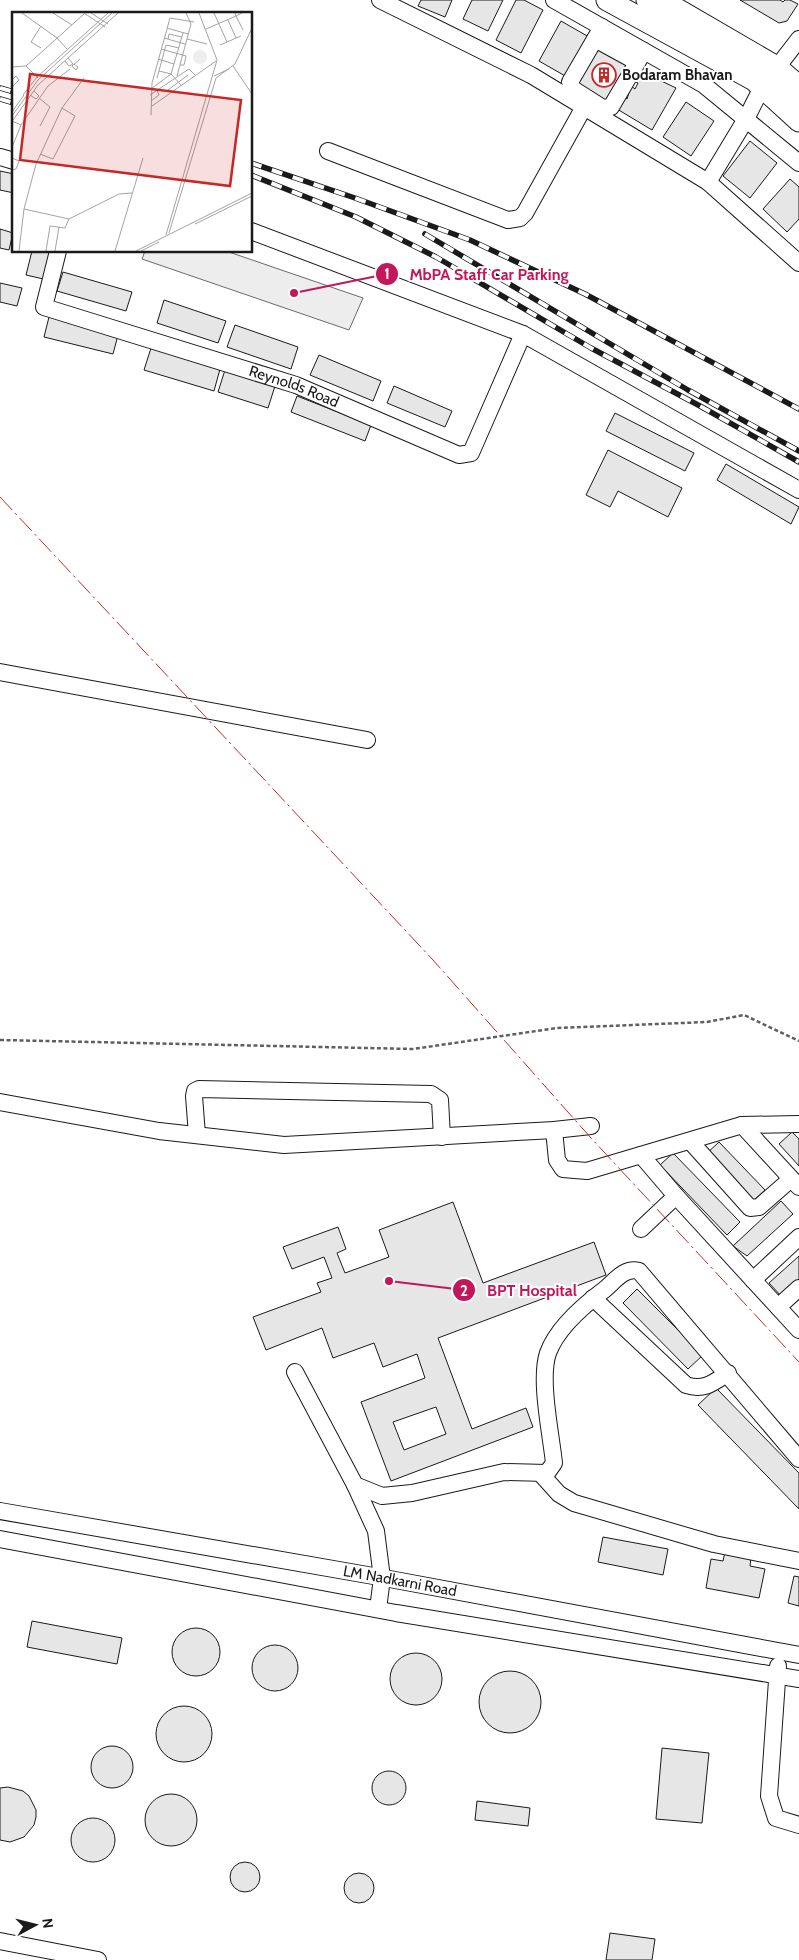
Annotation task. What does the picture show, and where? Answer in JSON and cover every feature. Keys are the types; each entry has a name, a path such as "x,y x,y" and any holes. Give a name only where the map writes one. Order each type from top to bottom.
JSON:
{"main road":[{"path":"606,0 754,80 770,76"},
{"path":"647,0 770,76 799,101"},
{"path":"770,76 799,121"}],"street":[{"path":"380,0 531,75 708,182 799,263"},
{"path":"554,0 598,33 641,57 704,85 799,163"},
{"path":"666,0 770,76 799,83"},
{"path":"598,33 570,82 573,89 603,108 611,107 641,57"},
{"path":"708,182 770,76 799,39"},
{"path":"328,151 508,220 514,220 525,213 584,106"},
{"path":"252,231 523,334 799,490"},
{"name":"Reynolds Road","path":"58,252 44,307 296,385 458,455 471,453 523,334"},
{"path":"0,672 367,740"},
{"path":"197,1135 194,1096 195,1091 199,1089 431,1094 440,1100 442,1136"},
{"path":"0,1102 160,1131 284,1145 554,1130 591,1126"},
{"path":"554,1130 557,1160 563,1169 568,1171 588,1171 742,1125 799,1124"},
{"path":"690,1141 750,1208 759,1207 795,1183 742,1125"},
{"path":"641,1155 799,1330"},
{"path":"641,1229 676,1196"},
{"path":"753,1280 799,1237"},
{"path":"355,1485 382,1496 412,1493 504,1472 548,1473 554,1463 544,1371 548,1352 557,1336 593,1298 626,1271 639,1271 728,1373 799,1459"},
{"path":"778,1307 799,1288"},
{"path":"593,1298 686,1386 697,1389 709,1386 728,1373"},
{"path":"295,1372 355,1485 376,1531 382,1578 378,1609"},
{"path":"540,1473 558,1494 574,1503 714,1544 799,1561"},
{"name":"LM Nadkarni Road","path":"0,1511 382,1578 799,1655"},
{"name":"LM Nadkarni Road","path":"0,1539 378,1609 799,1679"},
{"path":"781,1652 777,1675 770,1796 776,1818 799,1825"},
{"path":"0,1941 98,1960"}],"path":[{"path":"0,1040 413,1049 557,1028 707,1022 744,1015 799,1041"}],"shaded area":[{"path":"145,252 229,252 363,298 349,330 142,259"}],"building":[{"path":"421,0 452,0 445,17 418,6"},
{"path":"472,0 503,0 488,31 463,19"},
{"path":"516,0 524,0 543,10 521,53 496,40"},
{"path":"740,0 780,0 783,2 790,0 798,4 787,21 779,23"},
{"path":"561,21 589,37 567,77 539,61"},
{"name":"Bodaram Bhavan","path":"601,45 633,67 608,106 575,84"},
{"path":"642,67 655,74 653,77 676,88 652,130 617,109 624,97 627,99 631,86 635,89 638,83 634,81"},
{"path":"686,102 714,121 691,156 663,137"},
{"path":"750,141 777,163 750,198 723,176"},
{"path":"0,171 12,174 12,193 0,190"},
{"path":"790,179 799,187 799,219 787,232 763,209"},
{"path":"0,229 12,233 9,250 0,248"},
{"path":"32,252 55,252 48,280 26,275"},
{"path":"63,272 132,292 126,311 57,291"},
{"path":"0,283 22,288 17,306 0,302"},
{"path":"164,300 226,321 218,343 157,323"},
{"path":"49,317 118,335 113,354 44,337"},
{"path":"235,325 298,347 291,369 227,347"},
{"path":"151,348 220,369 214,391 144,370"},
{"path":"319,355 381,381 373,401 310,375"},
{"path":"225,370 275,386 268,408 218,392"},
{"path":"394,386 452,411 445,427 387,403"},
{"path":"297,396 371,425 365,441 291,412"},
{"path":"615,413 694,453 685,471 606,431"},
{"path":"608,450 682,488 668,517 618,491 610,507 586,495"},
{"path":"726,464 799,507 791,524 717,480"},
{"path":"792,1132 799,1139 799,1166 779,1144"},
{"path":"719,1142 765,1190 752,1202 706,1154"},
{"path":"673,1153 740,1222 727,1235 660,1165"},
{"path":"781,1201 793,1214 747,1256 733,1246"},
{"path":"453,1202 483,1283 594,1242 606,1275 438,1338 472,1429 526,1408 533,1427 391,1481 361,1402 425,1378 417,1354 383,1367 374,1343 333,1358 322,1328 266,1350 253,1317 321,1292 317,1283 332,1278 324,1257 292,1269 283,1247 338,1227 346,1249 337,1253 345,1273 389,1257 379,1230","holes":["436,1407 446,1434 404,1450 393,1422"]},
{"path":"799,1256 799,1281 782,1297 769,1283"},
{"path":"637,1289 703,1355 688,1369 623,1303"},
{"path":"716,1388 799,1473 799,1509 698,1405"},
{"path":"603,1537 668,1549 663,1575 598,1562"},
{"path":"725,1552 751,1557 750,1566 765,1569 759,1598 706,1588 711,1559 723,1561"},
{"path":"794,1576 799,1577 799,1606 788,1603"},
{"path":"32,1621 122,1638 117,1664 27,1647"},
{"path":"191,1628 201,1628 213,1635 220,1647 220,1657 213,1669 201,1676 191,1676 183,1672 176,1665 172,1657 172,1647 176,1639 183,1632"},
{"path":"270,1645 280,1645 292,1651 297,1659 297,1677 292,1685 284,1690 270,1691 262,1688 255,1681 252,1673 252,1663 255,1655 262,1648"},
{"path":"411,1653 421,1653 435,1660 442,1674 442,1684 435,1698 421,1705 411,1705 401,1701 394,1694 390,1684 390,1674 394,1664 401,1657"},
{"path":"504,1671 516,1671 532,1680 539,1690 541,1702 539,1714 532,1724 516,1733 504,1733 493,1728 484,1719 479,1708 479,1696 484,1685 493,1676"},
{"path":"178,1706 190,1706 200,1710 208,1718 212,1734 208,1750 200,1758 190,1762 178,1762 168,1758 160,1750 156,1740 156,1728 160,1718 168,1710"},
{"path":"116,1746 124,1749 130,1755 133,1767 130,1779 124,1785 108,1788 100,1785 94,1779 91,1763 94,1755 100,1749"},
{"path":"662,1748 709,1753 702,1823 656,1819"},
{"path":"389,1771 401,1776 406,1788 401,1800 389,1805 377,1800 372,1788 377,1776"},
{"path":"8,1787 23,1791 29,1796 36,1810 34,1825 24,1837 10,1842 0,1840 0,1788"},
{"path":"166,1794 176,1794 190,1801 197,1815 197,1825 190,1839 176,1846 166,1846 156,1842 149,1835 145,1825 145,1815 149,1805 156,1798"},
{"path":"477,1801 530,1808 528,1826 475,1820"},
{"path":"89,1818 97,1818 109,1824 115,1840 109,1856 97,1862 89,1862 77,1856 71,1844 71,1836 77,1824"},
{"path":"245,1862 256,1866 260,1877 256,1888 245,1892 234,1888 230,1877 234,1866"},
{"path":"359,1873 370,1877 374,1888 370,1899 359,1903 348,1899 344,1888 348,1877"},
{"path":"610,1933 655,1939 652,1960 606,1960"}],"railway":[{"path":"0,88 12,91"},
{"path":"0,99 12,102"},
{"path":"252,163 470,240 585,294 799,409"},
{"path":"252,175 356,217 436,257 591,348 700,406 799,462"},
{"path":"425,234 688,390 799,451"}],"power":[{"path":"0,497 433,960 591,1138 799,1362"}],"place":[{"name":"Bodaram Bhavan","path":"604,75"},
{"name":"MbPA Staff Car Parking","path":"294,293"},
{"name":"BPT Hospital","path":"389,1281"}]}
